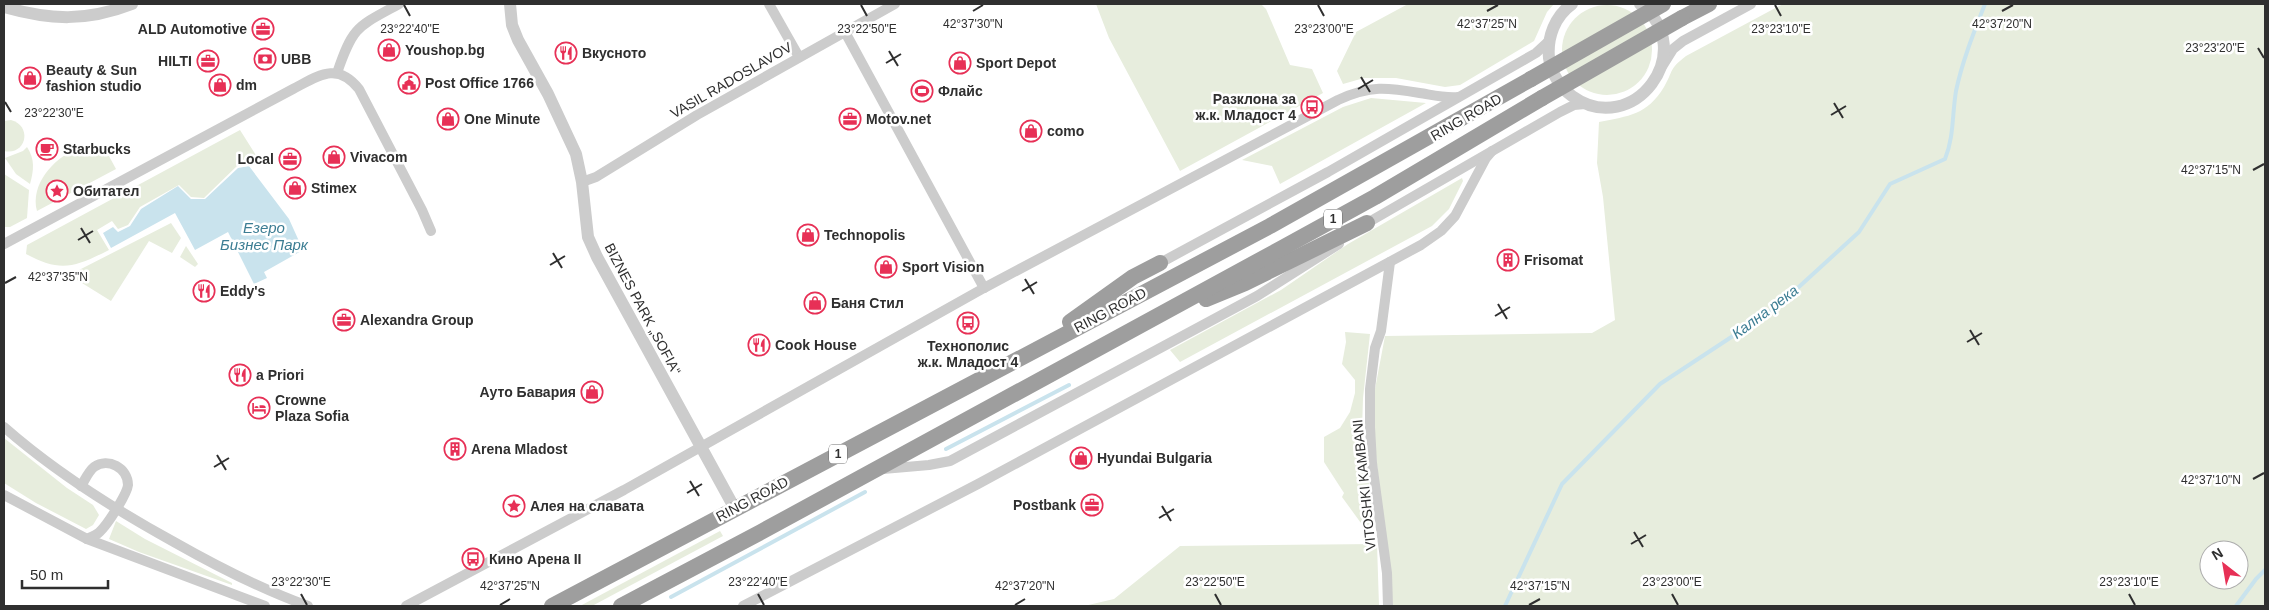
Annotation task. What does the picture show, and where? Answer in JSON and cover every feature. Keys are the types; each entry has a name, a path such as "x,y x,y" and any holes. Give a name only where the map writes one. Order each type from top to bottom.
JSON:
{"highway":[{"name":"RING ROAD","path":"552,606 1270,226 1663,4"},
{"name":"RING ROAD","path":"620,606 1375,197 1542,98 1709,4"},
{"path":"1121,335 1245,283 1367,223"},
{"path":"1014,361 1133,278 1160,263"}],"street":[{"path":"4,7 40,16 84,18 132,4"},
{"path":"337,73 351,36 357,28 399,4"},
{"name":"BIZNES PARK „SOFIA“","path":"510,4 512,25 518,40 548,94 576,154 582,182 588,237 597,257 735,509"},
{"path":"769,4 799,57"},
{"name":"VASIL RADOSLAVOV","path":"582,182 596,177 697,115 895,4"},
{"path":"1572,4 1556,22 1549,41 1550,60 1556,78 1568,94 1585,104"},
{"path":"1640,4 1655,18 1660,30 1664,49 1661,68"},
{"path":"874,469 929,465 950,461 1257,296 1325,254 1367,223 1560,112 1574,105 1585,104 1604,108 1630,102 1651,86 1670,53 1683,41 1751,4"},
{"path":"846,32 984,288"},
{"path":"1160,263 1328,172 1536,53 1549,41"},
{"path":"4,244 293,89 322,75 337,73 349,77 359,88 431,231"},
{"path":"406,606 701,448 984,288 1352,93 1367,88 1382,87 1458,97"},
{"path":"743,606 1068,436 1390,262 1441,232 1455,216 1486,158 1492,151"},
{"name":"VITOSHKI KAMBANI","path":"1388,606 1387,574 1372,463 1370,389 1390,262"},
{"path":"4,427 81,486 115,509 232,574 268,592 308,606"},
{"path":"81,486 94,467 105,463 117,465 125,474 128,485 127,491 103,529 87,539"},
{"path":"4,495 87,539 265,606"}],"green space":[{"path":"1096,4 1261,4 1266,9 1290,65 1312,69 1323,93 1180,171 1109,38"},
{"path":"1408,4 1554,4 1547,12 1534,41 1460,85 1445,87 1396,78 1364,78 1343,84 1337,71 1356,32"},
{"path":"1783,4 2265,4 2265,606 1393,606 1373,429 1375,389 1385,336 1592,333 1615,320 1603,197 1597,163 1599,122 1628,116 1644,109 1658,96 1674,67 1680,61"},
{"path":"1598,5 1616,5 1632,12 1645,25 1652,41 1652,59 1645,75 1632,88 1616,95 1598,95 1582,88 1569,75 1562,59 1562,41 1569,25 1582,12"},
{"path":"1371,98 1426,103 1280,184 1272,166 1242,160 1343,107"},
{"path":"11,120 18,123 22,128 24,140 17,149 4,151 4,121"},
{"path":"240,130 259,160 238,165 204,198 191,197 179,185 140,207 128,225 118,229 112,221 97,230 109,250 77,264 59,266 38,260 26,254 27,245"},
{"path":"103,145 116,169 37,211 36,201 40,183 45,174 59,159 76,149"},
{"path":"27,147 33,165 30,184 16,174 5,158 23,151"},
{"path":"4,174 29,190 27,218 10,227 4,227"},
{"path":"1462,178 1463,181 1449,209 1432,226 1180,362 1170,350 1281,290 1348,244"},
{"path":"171,223 181,238 172,253 149,241 111,301 61,270 79,270"},
{"path":"186,246 198,264 195,267 180,257"},
{"path":"1345,332 1370,334 1363,398 1362,431 1374,521 1371,527 1366,530 1342,497 1344,493 1324,462 1324,437 1340,428 1350,412 1355,393 1355,380 1342,364 1346,342"},
{"path":"4,438 67,488 93,505 99,515 93,525 86,529 36,503 4,483"},
{"path":"116,521 145,539 232,583 232,585 139,552 109,539"},
{"path":"720,531 723,536 592,606 580,606"},
{"path":"1377,544 1379,606 1084,606 1114,599 1180,546"}],"water":[{"name":"Езеро Бизнес Парк","path":"249,166 289,219 303,250 264,272 267,278 254,284 228,232 195,250 175,213 111,248 103,233 113,227 118,232 130,226 141,209 178,186 191,199 205,199 238,168"}],"waterway":[{"name":"Кална река","path":"1505,606 1562,484 1660,384 1777,307 1859,232 1890,184 1945,159 1951,134 1956,91 1969,47 1985,4"},
{"path":"946,449 1069,385"},
{"path":"671,597 865,492"},
{"path":"2236,606 2265,570"}],"place":[{"name":"ALD Automotive","path":"263,29"},
{"name":"Youshop.bg","path":"389,50"},
{"name":"Вкусното","path":"566,53"},
{"name":"UBB","path":"265,59"},
{"name":"HILTI","path":"208,61"},
{"name":"Sport Depot","path":"960,63"},
{"name":"Beauty & Sun fashion studio","path":"30,78"},
{"name":"Post Office 1766","path":"409,83"},
{"name":"dm","path":"220,85"},
{"name":"Флайс","path":"922,91"},
{"name":"Разклона за ж.к. Младост 4","path":"1312,107"},
{"name":"One Minute","path":"448,119"},
{"name":"Motov.net","path":"850,119"},
{"name":"como","path":"1031,131"},
{"name":"Starbucks","path":"47,149"},
{"name":"Vivacom","path":"334,157"},
{"name":"Local","path":"290,159"},
{"name":"Stimex","path":"295,188"},
{"name":"Обитател","path":"57,191"},
{"name":"Technopolis","path":"808,235"},
{"name":"Frisomat","path":"1508,260"},
{"name":"Sport Vision","path":"886,267"},
{"name":"Eddy's","path":"204,291"},
{"name":"Баня Стил","path":"815,303"},
{"name":"Alexandra Group","path":"344,320"},
{"name":"Технополис ж.к. Младост 4","path":"968,323"},
{"name":"Cook House","path":"759,345"},
{"name":"a Priori","path":"240,375"},
{"name":"Ауто Бавария","path":"592,392"},
{"name":"Crowne Plaza Sofia","path":"259,408"},
{"name":"Arena Mladost","path":"455,449"},
{"name":"Hyundai Bulgaria","path":"1081,458"},
{"name":"Postbank","path":"1092,505"},
{"name":"Алея на славата","path":"514,506"},
{"name":"Кино Арена II","path":"473,559"}]}
